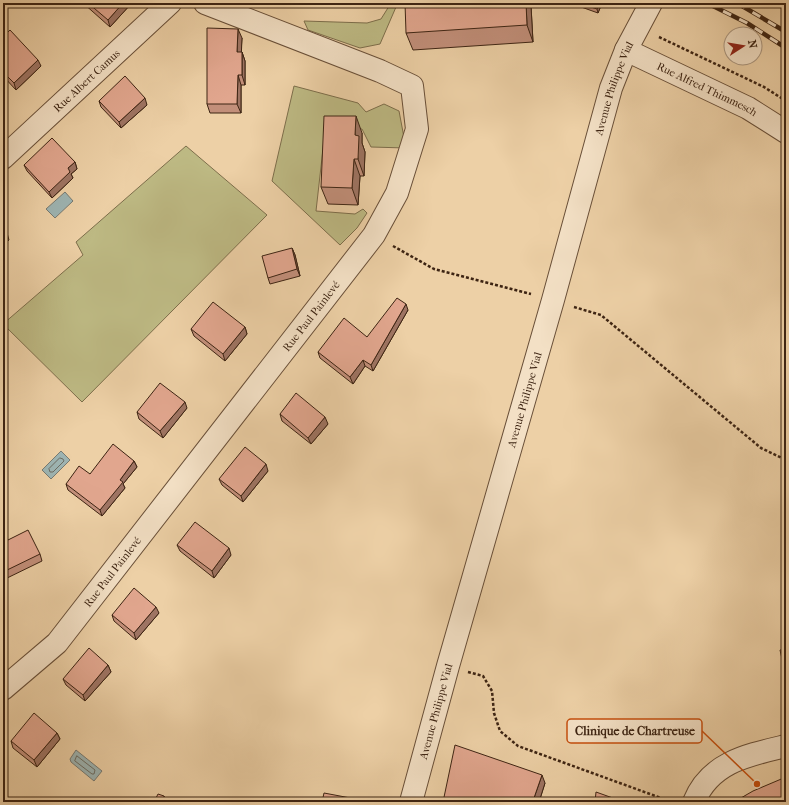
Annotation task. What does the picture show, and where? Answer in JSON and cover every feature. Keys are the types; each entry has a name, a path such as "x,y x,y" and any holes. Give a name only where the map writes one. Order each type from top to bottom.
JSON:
{"street":[{"name":"Rue Albert Camus","path":"3,158 170,3"},
{"name":"Rue Paul Painlevé","path":"3,689 57,643 374,235 397,193 417,129 412,86 380,71 205,3"},
{"name":"Avenue Philippe Vial","path":"411,802 448,666 553,300 611,88 626,50 651,3"},
{"name":"Rue Alfred Thimmesch","path":"626,50 748,108 786,132"},
{"path":"694,802 697,795 713,772 745,756 786,746"}],"path":[{"path":"655,35 764,87 786,101"},
{"path":"374,235 434,269 553,300 601,315 761,448 786,460"},
{"path":"448,666 483,676 492,691 494,713 500,731 518,746 672,802"}],"shaded area":[{"path":"391,3 403,3 396,7 380,44 360,48 308,30 304,21 367,23 381,19"},
{"path":"294,86 358,103 366,112 384,104 399,111 406,148 371,147 362,129 325,131 316,211 355,214 363,209 367,213 357,228 340,245 272,181"},
{"path":"186,146 267,215 82,402 3,324 83,255 76,242"}],"water":[{"path":"65,192 73,201 55,218 46,209"},
{"path":"61,451 70,460 51,479 42,470"},
{"path":"76,750 102,771 94,781 71,762 70,759"}],"building":[{"path":"88,3 123,3 108,20"},
{"path":"405,3 526,3 527,25 406,33"},
{"path":"579,3 600,3 597,9"},
{"path":"207,28 238,29 237,52 242,52 242,75 238,75 237,104 207,104"},
{"path":"10,30 38,60 14,83 3,72 3,37"},
{"path":"125,76 145,98 119,122 99,101"},
{"path":"324,116 356,116 355,135 359,136 358,159 354,159 352,188 321,187"},
{"path":"52,138 75,162 68,168 70,172 49,192 24,165"},
{"path":"3,229 7,233 3,237"},
{"path":"292,248 297,269 268,278 262,256"},
{"path":"397,298 406,304 371,365 363,360 350,377 318,352 344,318 367,337"},
{"path":"213,302 245,327 223,354 191,329"},
{"path":"160,383 185,402 160,431 137,412"},
{"path":"296,393 325,417 308,438 280,414"},
{"path":"113,444 134,461 120,480 123,482 100,510 66,484 79,466 90,474"},
{"path":"245,447 266,464 241,496 219,479"},
{"path":"195,522 229,548 212,571 177,545"},
{"path":"28,530 40,554 3,572 3,531 8,540"},
{"path":"134,588 156,607 134,633 112,615"},
{"path":"89,648 108,665 83,695 63,679"},
{"path":"786,649 786,677 780,650"},
{"path":"34,713 57,733 34,760 11,741"},
{"path":"455,745 542,775 534,798 510,802 443,802"},
{"path":"786,777 786,802 734,802 753,791"},
{"path":"596,792 624,802 595,802"},
{"path":"324,793 361,800 360,802 322,802"},
{"path":"158,794 164,796 163,802 154,802"}],"railway":[{"path":"707,3 747,23 786,48"},
{"path":"737,3 786,32"}],"place":[{"name":"Clinique de Chartreuse","path":"757,784"}]}
